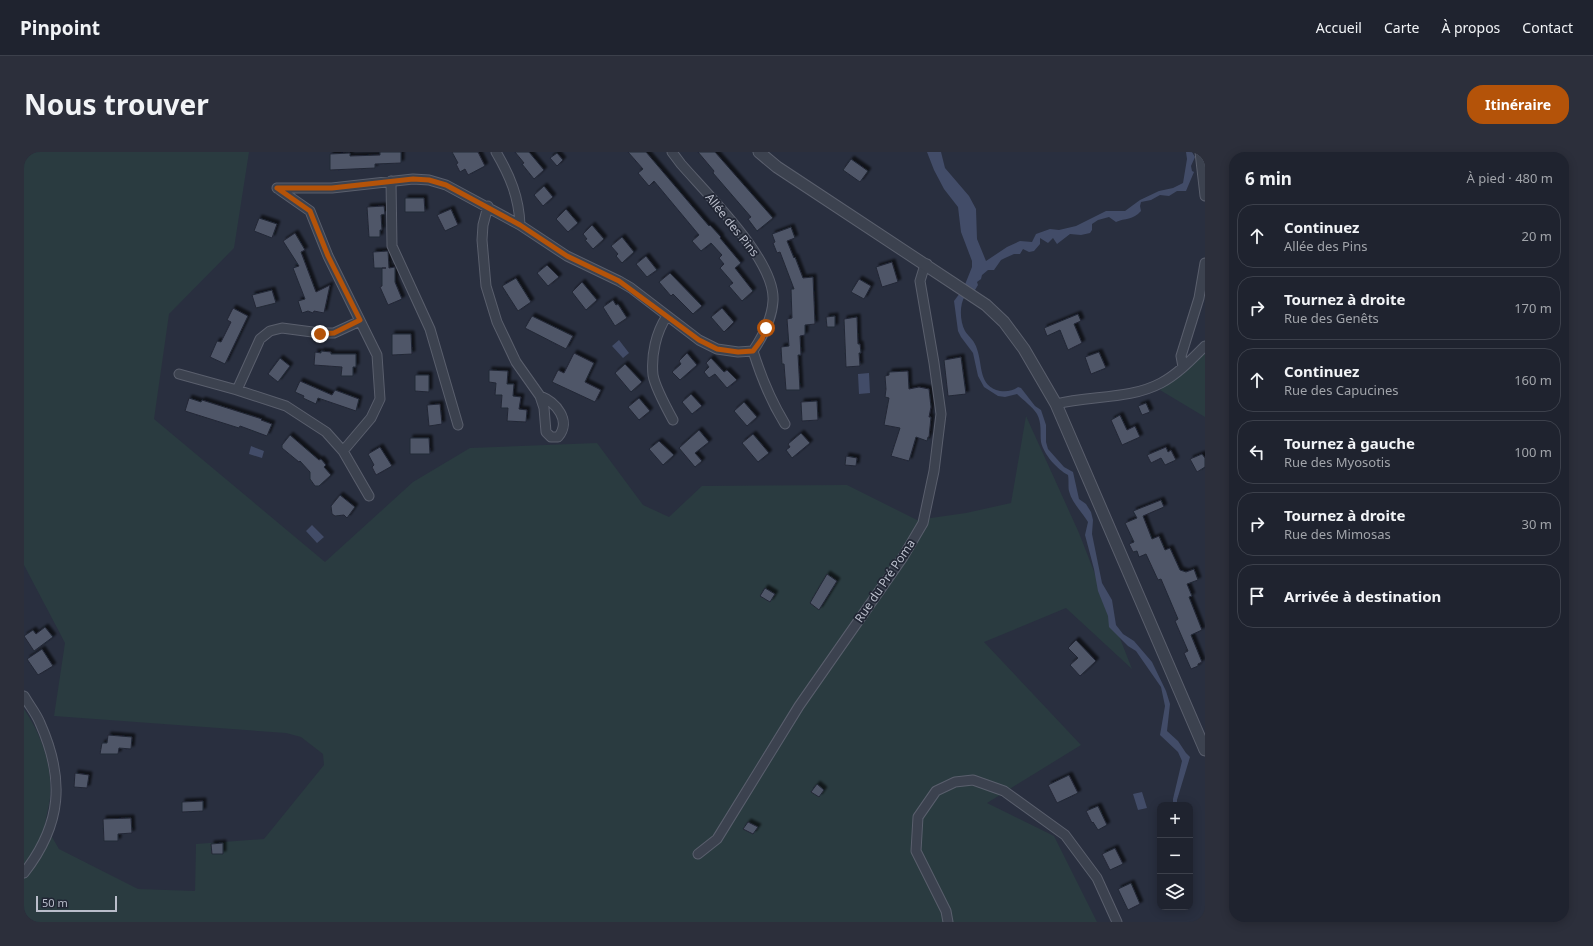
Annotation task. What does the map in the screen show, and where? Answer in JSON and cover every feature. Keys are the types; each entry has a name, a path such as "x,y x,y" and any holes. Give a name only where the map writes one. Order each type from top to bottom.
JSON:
{"street":[{"path":"496,152 511,179 520,210 520,225"},
{"name":"Allée des Pins","path":"672,152 743,236 764,264 771,282 774,299 772,314 762,339 753,351"},
{"path":"759,152 777,167 927,264 986,305 1004,322 1024,349 1056,404 1205,750"},
{"path":"1200,152 1205,196"},
{"path":"343,451 371,418 380,399 377,355 328,256 310,211 277,188 332,188 413,179 429,180 446,185 488,206 567,256 619,281 699,340 717,349 738,352 753,351 775,409 785,424"},
{"path":"391,181 392,246 430,329 458,425"},
{"path":"488,206 483,225 482,240 486,286 497,322 516,362 540,396"},
{"path":"1183,367 1181,356 1199,298 1205,263"},
{"name":"Rue du Pré Poma","path":"698,854 717,839 799,706 902,557 923,523 934,471 940,414 934,363 920,281 924,268 927,264"},
{"path":"667,316 661,325 654,348 653,376 673,420"},
{"path":"237,390 260,339 270,331 282,328 320,334 334,333 360,320"},
{"path":"1056,404 1135,393 1161,383 1183,367 1205,346"},
{"path":"179,374 237,390 286,406 326,432 343,451 369,496"},
{"path":"24,696 40,722 52,755 56,779 55,811 46,837 24,873"},
{"path":"948,922 946,911 916,851 918,817 936,791 955,782 973,780 1004,791 1065,835 1097,878 1117,922"}],"shaded area":[{"path":"24,152 249,152 234,248 169,314 154,419 325,562 413,482 470,448 597,443 643,505 669,517 702,486 847,485 917,520 966,513 1011,503 1026,416 1079,533 1132,669 1066,608 984,642 1081,745 987,803 1054,836 1097,922 24,922 24,709 36,729 48,762 50,774 50,798 45,825 59,849 138,889 195,891 196,844 264,839 324,765 323,754 301,737 286,733 54,716 65,643 24,565"},
{"path":"1205,353 1205,417 1160,390"}],"water":[{"path":"927,152 941,152 945,168 969,196 976,209 977,239 986,261 1007,247 1020,241 1032,242 1036,234 1050,229 1059,230 1076,226 1106,211 1125,211 1140,200 1159,191 1173,188 1183,183 1187,159 1186,152 1192,152 1195,157 1191,166 1192,171 1194,172 1186,191 1177,191 1169,196 1160,195 1151,200 1141,202 1141,211 1135,216 1116,222 1109,217 1098,220 1092,224 1092,230 1090,233 1081,235 1070,234 1057,244 1053,238 1048,243 1040,238 1040,244 1034,251 1029,252 1023,249 1020,254 1014,254 1001,260 994,270 988,270 977,282 978,285 975,290 985,300 964,287 972,267 972,261 961,232 958,207 944,189"},
{"path":"960,293 965,296 961,309 962,323 965,331 976,346 982,374 988,385 1000,391 1009,391 1018,387 1021,388 1035,406 1041,410 1046,425 1046,442 1048,449 1064,467 1073,472 1079,499 1086,504 1091,512 1093,520 1092,534 1102,583 1112,600 1116,625 1123,634 1134,641 1152,662 1166,691 1170,704 1167,731 1178,741 1190,757 1177,802 1173,802 1173,799 1182,761 1178,752 1160,735 1165,706 1161,687 1136,651 1128,646 1109,627 1108,616 1098,591 1085,535 1088,522 1070,495 1068,475 1052,461 1045,452 1041,442 1039,417 1035,411 1017,394 1005,397 998,396 984,387 978,376 973,353 958,331 954,301"},
{"path":"619,340 629,353 623,358 612,346"},
{"path":"869,373 870,393 859,394 858,374"},
{"path":"251,446 264,451 262,458 249,454"},
{"path":"312,525 324,537 317,543 306,531"},
{"path":"1142,792 1147,808 1138,810 1133,794"}],"building":[{"path":"380,152 401,152 401,163 375,164 375,168 330,170 330,154 350,153 350,156 380,155"},
{"path":"452,152 478,152 485,166 468,175 465,169 460,172 456,164 458,163"},
{"path":"515,152 529,152 544,170 534,179"},
{"path":"628,152 646,152 709,226 710,225 721,237 720,238 741,263 735,268 753,291 742,301 729,286 733,283 720,268 724,264 719,258 722,255 711,243 701,251 692,241 699,235 654,181 649,186 638,173 643,169"},
{"path":"698,152 715,152 773,218 757,231 748,219 751,217 713,173 714,171"},
{"path":"557,153 563,160 557,166 550,158"},
{"path":"851,159 868,171 860,182 843,170"},
{"path":"544,186 553,197 543,206 534,195"},
{"path":"405,198 424,198 425,212 405,212"},
{"path":"384,206 385,214 381,215 382,230 380,230 380,237 369,237 367,207"},
{"path":"451,209 458,225 445,231 437,215"},
{"path":"566,209 578,223 568,232 556,219"},
{"path":"259,218 277,224 272,238 254,231"},
{"path":"592,225 604,239 593,249 585,240 587,239 583,234"},
{"path":"791,227 795,238 787,241 794,258 795,257 803,278 813,277 815,324 805,325 805,335 800,336 801,355 798,355 800,390 786,390 781,347 789,346 787,319 792,318 791,289 794,289 780,252 777,253 773,243 775,242 772,234"},
{"path":"295,233 305,250 301,252 316,292 330,285 324,313 314,311 313,313 308,311 302,313 298,301 305,299 293,268 299,266 283,241"},
{"path":"622,237 634,252 622,263 616,256 618,254 611,246"},
{"path":"388,251 389,268 395,267 395,282 402,299 388,305 380,287 382,286 382,268 374,268 373,252"},
{"path":"646,256 657,270 647,277 636,264"},
{"path":"892,262 898,282 882,287 876,267"},
{"path":"547,265 559,277 548,286 537,273"},
{"path":"670,273 702,306 693,314 673,294 671,296 659,282"},
{"path":"516,278 531,302 518,311 502,286"},
{"path":"859,279 871,286 864,299 851,292"},
{"path":"582,282 597,300 586,310 572,292"},
{"path":"272,290 276,303 256,308 252,295"},
{"path":"613,300 616,305 618,304 627,318 615,326 603,307"},
{"path":"233,308 248,316 225,364 210,357 217,341 221,342 231,322 227,320"},
{"path":"722,308 734,322 724,332 711,317"},
{"path":"1078,314 1081,321 1074,324 1082,343 1068,350 1060,330 1047,336 1044,328"},
{"path":"532,316 573,336 566,349 525,328"},
{"path":"835,316 835,327 827,327 826,317"},
{"path":"857,317 858,344 860,344 861,353 859,353 860,366 846,367 844,319"},
{"path":"392,334 411,334 412,354 392,355"},
{"path":"321,351 331,352 331,354 356,354 356,367 353,367 353,376 341,376 342,367 314,365 315,352 321,353"},
{"path":"1099,352 1106,368 1091,374 1085,357"},
{"path":"574,353 594,363 585,382 601,390 595,402 552,382 558,370 564,373"},
{"path":"687,353 697,365 680,380 672,372 681,364 679,361"},
{"path":"961,357 966,394 948,396 944,360"},
{"path":"280,358 290,366 278,382 268,374"},
{"path":"711,358 724,372 727,370 737,380 727,388 715,374 709,378 704,372 709,367 706,363"},
{"path":"625,364 642,382 631,392 615,373"},
{"path":"489,370 508,371 507,384 514,384 513,396 521,397 519,409 527,410 526,422 507,421 508,408 501,408 502,395 495,395 496,383 489,382"},
{"path":"908,371 909,389 919,387 929,389 931,407 929,417 931,417 929,437 927,441 916,437 909,461 891,456 900,428 884,425 889,398 885,397 885,376 889,375 889,372"},
{"path":"415,375 429,375 429,392 415,391"},
{"path":"300,381 332,395 335,390 359,399 356,411 318,398 316,404 303,398 304,396 295,392"},
{"path":"691,394 702,406 692,414 682,402"},
{"path":"189,398 201,402 202,400 262,419 261,420 272,424 267,436 240,426 239,428 185,411"},
{"path":"639,398 650,411 639,420 628,407"},
{"path":"817,401 818,420 802,421 801,402"},
{"path":"744,402 757,417 747,426 734,411"},
{"path":"1146,403 1150,412 1142,415 1138,406"},
{"path":"440,404 442,424 429,426 427,405"},
{"path":"1120,415 1127,430 1135,426 1140,437 1122,445 1111,420"},
{"path":"699,430 709,442 695,453 702,461 695,467 679,448"},
{"path":"801,433 810,443 792,458 786,450 790,447 788,444"},
{"path":"753,434 769,453 758,462 742,443"},
{"path":"290,435 319,460 321,459 326,465 324,467 331,475 319,486 315,486 310,479 310,472 300,461 299,462 282,448 282,445"},
{"path":"410,438 429,438 430,454 410,454"},
{"path":"659,441 674,455 663,465 649,449"},
{"path":"380,447 392,466 376,475 372,467 374,465 368,454"},
{"path":"1166,447 1168,452 1171,450 1176,460 1165,465 1161,458 1151,463 1147,455"},
{"path":"1202,454 1205,458 1205,467 1197,472 1190,459"},
{"path":"846,456 857,458 856,466 845,465"},
{"path":"340,495 355,507 347,518 344,515 335,516 332,514 331,506"},
{"path":"1161,500 1164,507 1143,516 1152,539 1159,536 1165,550 1170,548 1180,570 1186,572 1194,569 1198,580 1187,584 1192,596 1189,597 1202,630 1191,635 1202,662 1198,664 1198,666 1191,669 1184,653 1188,651 1175,621 1178,619 1161,579 1158,580 1146,554 1139,557 1137,551 1133,552 1129,544 1134,542 1125,523 1137,518 1133,511"},
{"path":"827,574 837,581 819,610 810,603"},
{"path":"765,588 775,594 770,602 760,596"},
{"path":"45,627 53,637 34,651 24,636 33,630 36,634"},
{"path":"1076,640 1096,661 1080,676 1070,665 1078,658 1068,648"},
{"path":"42,649 53,666 38,675 27,659"},
{"path":"108,735 132,737 131,749 119,748 118,754 100,754 102,743 107,743"},
{"path":"75,773 89,775 87,788 74,787"},
{"path":"1069,775 1078,793 1057,803 1048,785"},
{"path":"817,784 824,790 819,797 811,792"},
{"path":"203,801 203,811 182,812 182,802"},
{"path":"1098,806 1107,825 1098,830 1093,822 1092,823 1086,811"},
{"path":"131,818 132,833 118,834 118,841 104,841 103,819"},
{"path":"748,822 758,827 753,834 743,829"},
{"path":"223,843 223,854 212,854 211,844"},
{"path":"1115,848 1123,864 1110,870 1102,854"},
{"path":"1131,883 1140,904 1128,910 1118,889"}],"route":[{"path":"320,334 334,333 360,320 328,256 310,211 277,188 332,188 413,179 429,180 446,185 488,206 567,256 631,288 699,340 717,349 738,352 753,351 762,339 766,328"}]}
